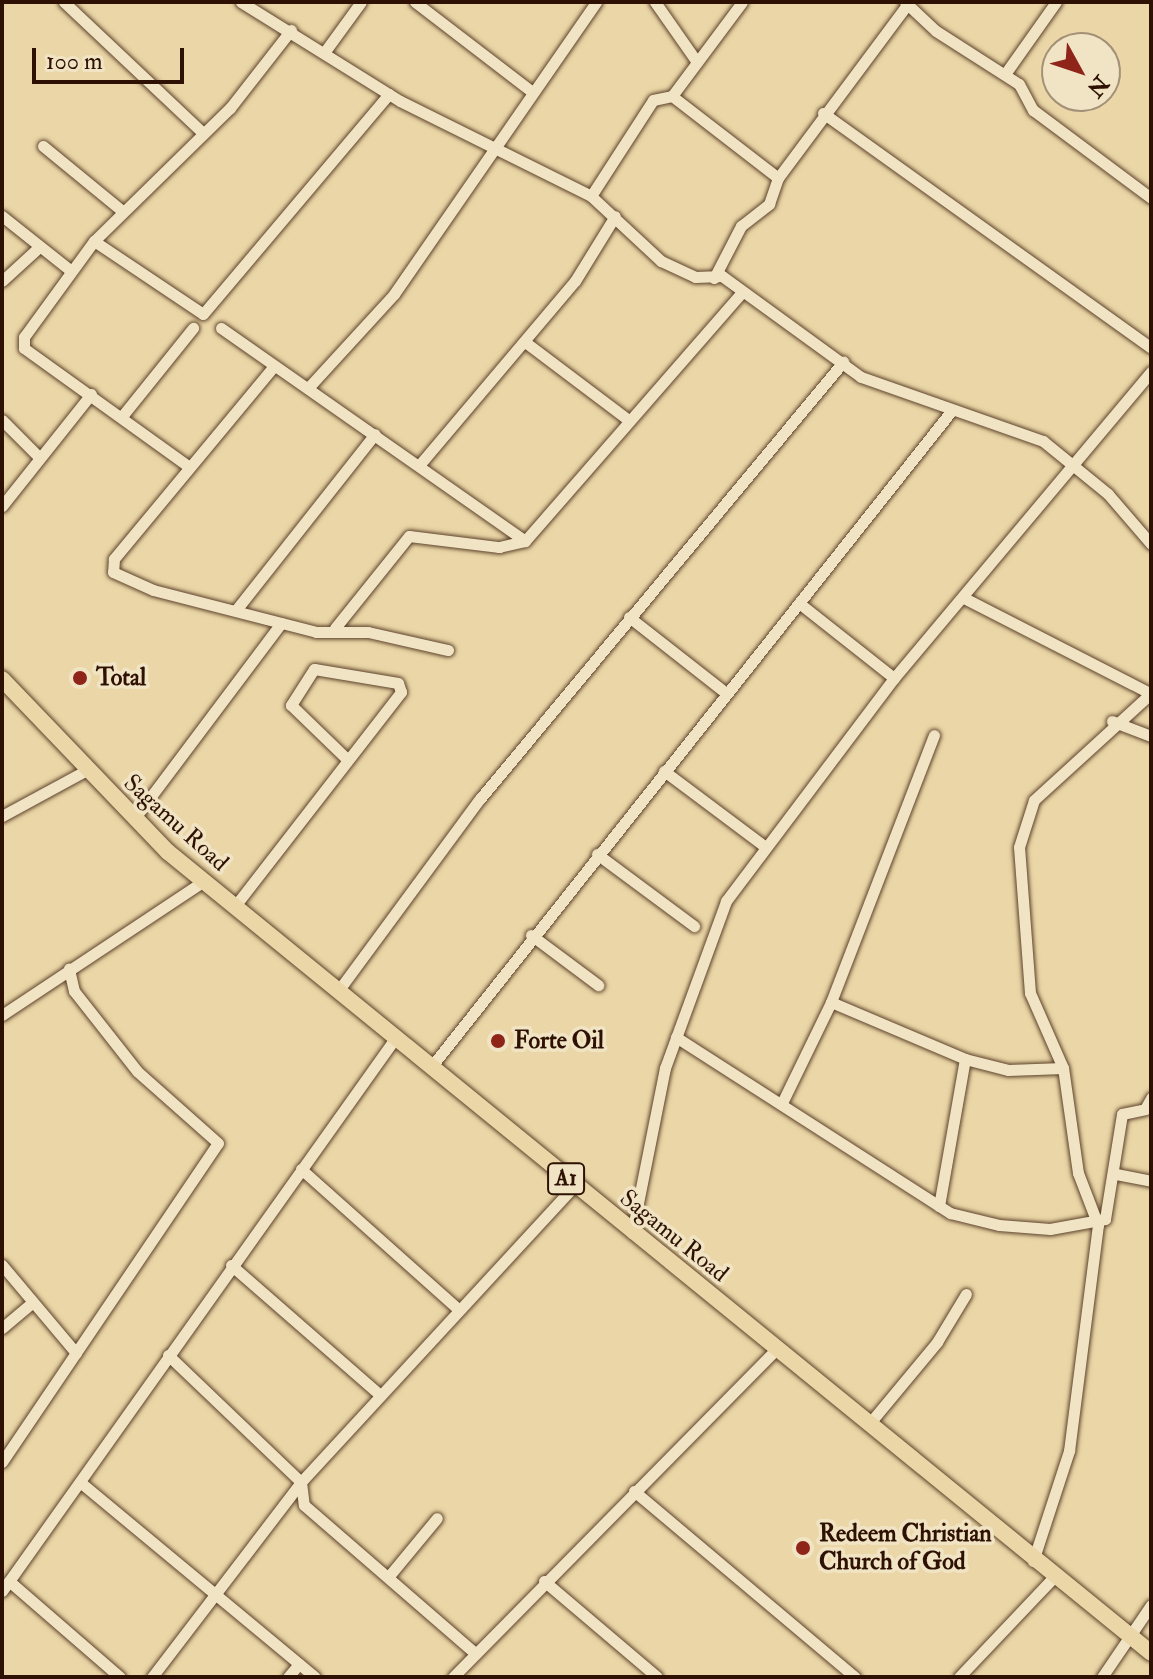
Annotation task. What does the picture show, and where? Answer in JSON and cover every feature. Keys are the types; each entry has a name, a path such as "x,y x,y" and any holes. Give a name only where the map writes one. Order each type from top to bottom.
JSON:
{"highway":[{"name":"Sagamu Road","path":"2,679 83,772 204,881 574,1186 777,1348 1053,1578 1151,1653"}],"street":[{"path":"64,2 201,131"},
{"path":"241,2 326,50 389,94 591,196 661,261 714,278 722,276 741,293 843,362 949,414 1025,433 1076,467 1151,544"},
{"path":"326,50 361,2"},
{"path":"415,2 531,91"},
{"path":"308,388 394,294 531,91 596,2"},
{"path":"655,2 697,62"},
{"path":"591,196 653,100 672,96 742,2"},
{"path":"1005,74 1056,2"},
{"path":"714,278 741,226 769,204 778,178 906,4 1005,74 1029,96 1033,110 1151,198"},
{"path":"188,466 123,415 24,348 24,337 94,241 201,131 230,108 291,30"},
{"path":"94,241 203,314 389,94"},
{"path":"672,96 778,178"},
{"path":"823,113 1151,348"},
{"path":"43,146 121,210"},
{"path":"2,216 38,248 70,270"},
{"path":"421,463 525,342 615,216"},
{"path":"2,281 38,248"},
{"path":"274,366 114,559 113,572 281,623 325,633 335,628 409,536 499,547 525,541 627,419 741,293"},
{"path":"123,415 193,328"},
{"path":"221,328 421,463 525,541"},
{"path":"525,342 627,419"},
{"path":"338,991 479,800 843,362"},
{"path":"632,1233 676,1037 716,920 763,845 894,678 966,599 1151,372"},
{"path":"2,506 91,394"},
{"path":"431,1067 531,935 949,414"},
{"path":"4,428 39,457"},
{"path":"236,610 375,434"},
{"path":"966,599 1151,693 1112,721 1034,800 1019,847 1030,993 1063,1068 1078,1173 1098,1225"},
{"path":"799,603 894,678"},
{"path":"629,617 726,693"},
{"path":"134,819 281,623"},
{"path":"335,628 448,650"},
{"path":"235,906 347,759 401,687 314,669 291,705 347,759"},
{"path":"1112,721 1151,736"},
{"path":"782,1103 831,1002 934,735"},
{"path":"664,771 763,845"},
{"path":"2,816 83,772"},
{"path":"597,854 694,926"},
{"path":"2,1015 204,881"},
{"path":"531,935 598,985"},
{"path":"69,969 74,991"},
{"path":"2,1462 218,1143 137,1071 74,991 52,980"},
{"path":"831,1002 965,1059 1008,1070 1063,1068"},
{"path":"120,1677 6,1586 231,1265 396,1037"},
{"path":"676,1037 939,1206 999,1225 1098,1225"},
{"path":"939,1206 965,1059"},
{"path":"1033,1561 1069,1451 1098,1225 1116,1174 1122,1114 1145,1109 1151,1098"},
{"path":"301,1169 457,1308"},
{"path":"1116,1174 1151,1181"},
{"path":"152,1677 301,1482 457,1308 574,1186"},
{"path":"2,1265 31,1304 76,1353"},
{"path":"231,1265 380,1395"},
{"path":"869,1424 937,1342 966,1294"},
{"path":"2,1328 31,1304"},
{"path":"460,1675 475,1653 544,1581 777,1348"},
{"path":"168,1355 301,1482 300,1500 475,1653"},
{"path":"80,1482 170,1550 214,1595 315,1677"},
{"path":"634,1491 855,1677"},
{"path":"389,1576 437,1518"},
{"path":"959,1677 1053,1578"},
{"path":"544,1581 657,1677"},
{"path":"1102,1677 1151,1605"},
{"path":"288,1677 299,1664"}],"place":[{"name":"Total","path":"80,678"},
{"name":"Forte Oil","path":"498,1041"},
{"name":"Redeem Christian Church of God","path":"803,1548"}]}
